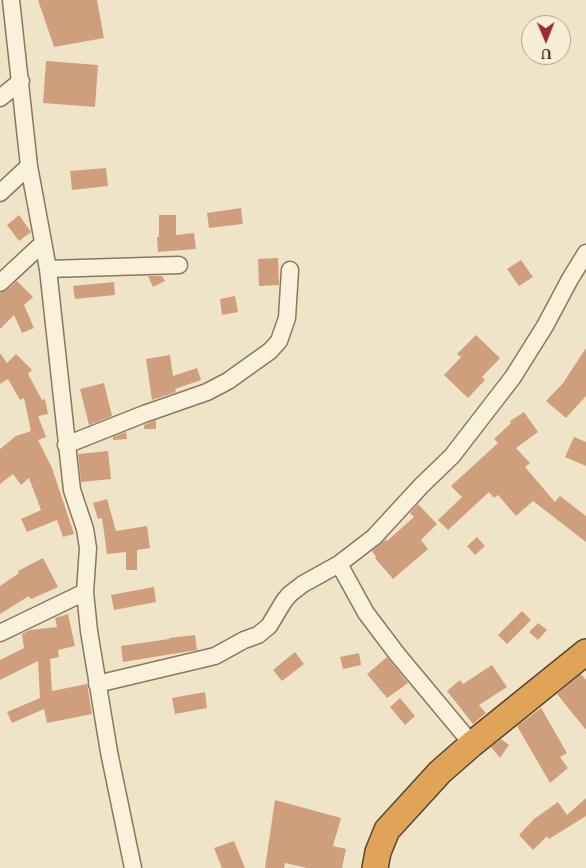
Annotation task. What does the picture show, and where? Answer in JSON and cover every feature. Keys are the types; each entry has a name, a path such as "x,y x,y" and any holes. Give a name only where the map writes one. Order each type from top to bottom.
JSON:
{"highway":[{"path":"375,868 378,852 388,830 440,772 586,652"}],"street":[{"path":"11,0 29,166 48,269 72,490 85,529 88,548 85,592 97,684 133,868"},
{"path":"0,98 21,81"},
{"path":"0,192 29,166"},
{"path":"0,283 43,243"},
{"path":"97,684 215,656 264,630 290,594 303,584 339,564 374,537 452,456 470,434 512,377 546,326 570,279 586,253"},
{"path":"48,269 180,265"},
{"path":"66,445 144,414 207,392 228,381 270,351 279,341 286,324 290,270"},
{"path":"339,564 366,613 397,654 472,744"},
{"path":"0,633 85,592"}],"building":[{"path":"38,0 97,0 104,38 54,47"},
{"path":"46,61 98,65 95,107 43,103"},
{"path":"106,168 108,186 72,190 70,171"},
{"path":"241,208 243,224 209,228 207,213"},
{"path":"19,215 31,232 19,241 7,225"},
{"path":"159,215 176,215 176,235 194,233 196,249 158,252"},
{"path":"278,258 279,285 259,286 258,259"},
{"path":"521,260 533,277 519,286 507,269"},
{"path":"148,276 162,276 165,281 153,287"},
{"path":"17,281 33,297 24,305 34,328 22,333 14,315 0,329 0,293 7,290"},
{"path":"114,282 115,295 75,299 73,286"},
{"path":"235,296 238,312 222,315 220,299"},
{"path":"476,335 500,358 482,377 485,380 468,398 444,375 461,357 457,354"},
{"path":"586,348 586,396 566,418 546,401 563,383"},
{"path":"0,353 7,363 16,354 32,370 28,374 42,400 45,399 48,414 38,416 46,437 38,440 52,468 74,534 63,537 57,520 27,532 21,519 41,510 29,478 21,485 13,474 0,484 0,449 16,436 31,431 24,398 20,400 8,379 0,384"},
{"path":"170,355 173,376 197,368 201,380 175,389 176,392 152,400 146,359"},
{"path":"104,383 112,416 89,425 80,389"},
{"path":"524,412 538,432 516,448 530,463 525,467 555,502 560,496 586,516 586,542 533,501 516,516 498,495 494,498 489,492 448,530 438,520 462,497 451,486 498,443 494,439 511,423 510,421"},
{"path":"156,420 156,429 144,429 144,425"},
{"path":"126,432 127,439 113,440 113,437"},
{"path":"574,437 586,442 586,466 565,457"},
{"path":"108,451 111,479 81,482 78,454"},
{"path":"107,499 116,531 147,526 150,548 137,550 137,570 126,570 126,552 107,554 102,518 98,519 93,503"},
{"path":"418,504 437,524 421,540 428,549 393,579 375,558 372,551 386,539 387,541 414,517 410,513"},
{"path":"477,537 485,546 475,555 467,546"},
{"path":"43,558 58,587 31,599 29,596 0,614 0,586 19,573 18,571"},
{"path":"154,587 156,602 114,610 111,595"},
{"path":"522,611 531,620 507,644 498,635"},
{"path":"68,614 75,646 58,650 59,657 50,659 52,691 87,684 92,714 47,723 44,709 12,723 7,712 40,698 38,661 0,680 0,660 24,648 22,634 30,630 57,627 55,618"},
{"path":"538,623 547,630 538,640 529,632"},
{"path":"195,635 197,650 123,662 121,646"},
{"path":"295,652 304,664 282,681 273,670"},
{"path":"359,653 361,665 343,669 340,657"},
{"path":"387,657 408,683 387,698 367,674"},
{"path":"492,665 507,687 479,705 486,713 473,724 447,691 460,680 463,684"},
{"path":"581,674 586,680 586,730 557,694"},
{"path":"205,692 207,708 175,714 172,698"},
{"path":"400,698 415,716 405,725 390,707"},
{"path":"541,708 567,753 560,757 568,768 550,783 517,726"},
{"path":"501,739 509,745 500,758 491,747"},
{"path":"586,798 586,816 549,839 547,836 533,850 519,835 534,819 558,802 567,815"},
{"path":"275,800 341,818 333,846 346,849 342,868 307,868 285,863 284,868 265,868"},
{"path":"234,841 245,868 222,868 214,848"}]}
